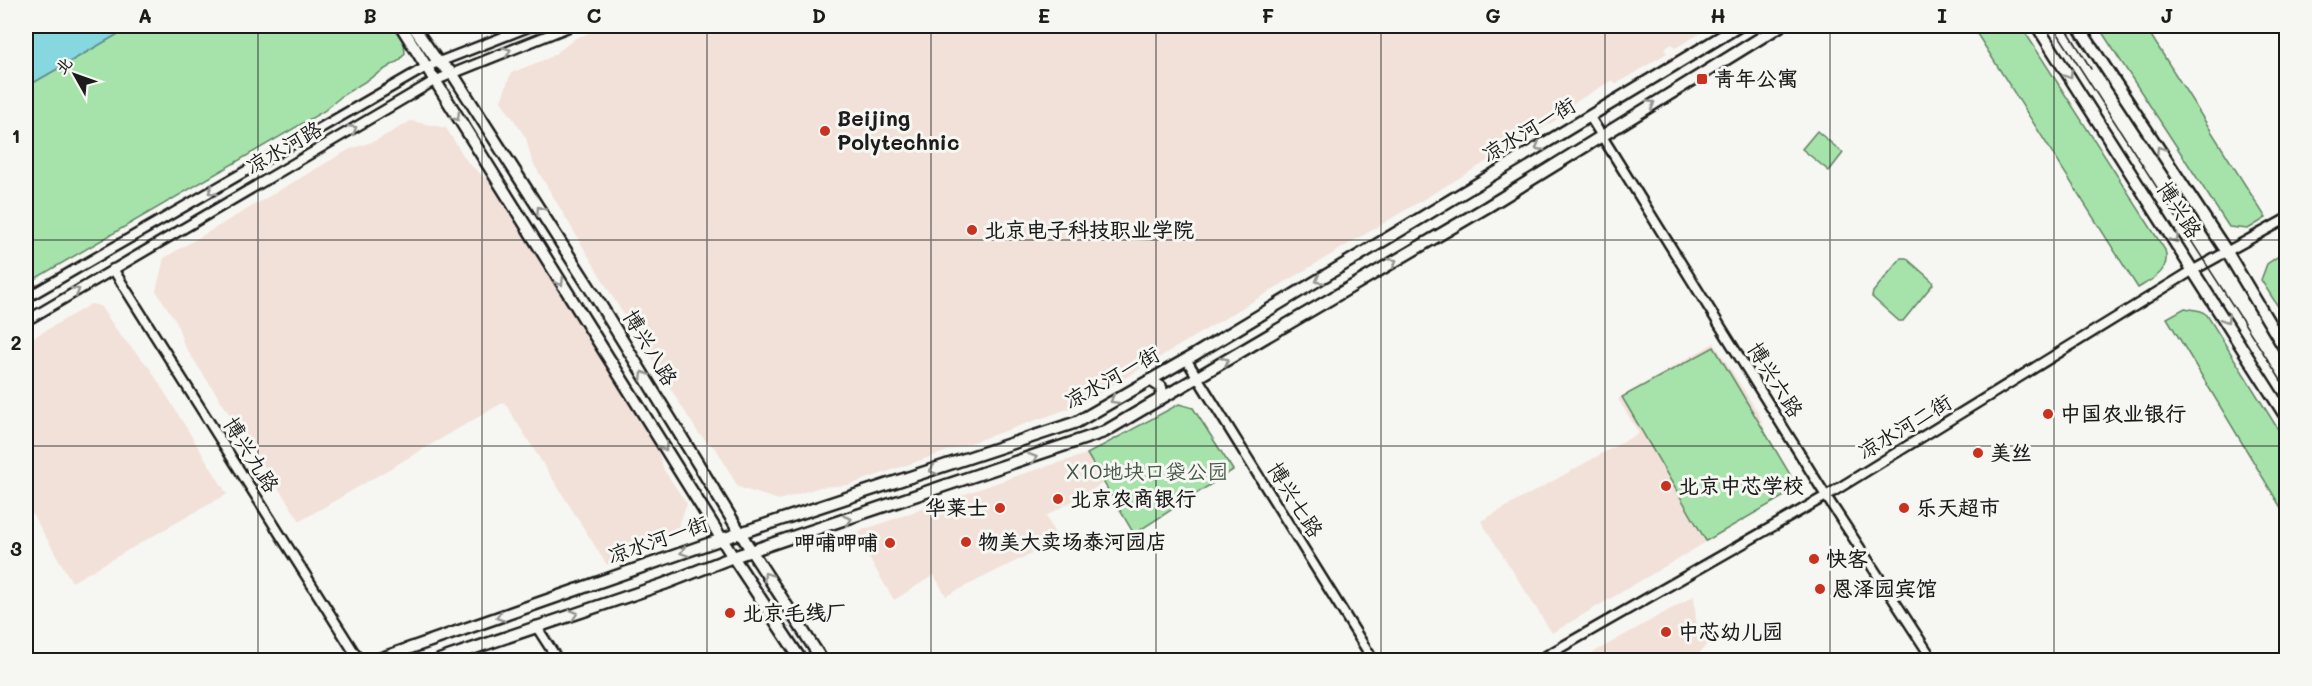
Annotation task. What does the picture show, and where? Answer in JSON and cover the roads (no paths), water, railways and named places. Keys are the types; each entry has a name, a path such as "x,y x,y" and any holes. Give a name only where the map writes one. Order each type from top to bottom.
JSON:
{"main road":[{"name":"博兴八路","path":"401,26 733,557 801,660"},
{"name":"博兴八路","path":"413,26 438,62 452,73 600,304 740,533 822,660"},
{"name":"凉水河一街","path":"376,660 722,539 1077,422 1186,359 1739,26"},
{"name":"凉水河一街","path":"440,660 664,584 733,557 1079,443 1104,432 1487,207 1780,26"},
{"name":"博兴路","path":"2037,26 2195,270 2286,417"},
{"name":"博兴路","path":"2078,26 2227,252 2286,351"},
{"path":"1150,380 1161,387 1162,393 1159,400"}],"street":[{"name":"凉水河路","path":"26,298 426,67 531,26"},
{"name":"凉水河路","path":"26,321 434,81 571,26"},
{"name":"博兴六路","path":"1590,117 1826,496 1933,660"},
{"name":"凉水河二街","path":"1539,660 1826,496 2195,270 2286,219"},
{"name":"博兴九路","path":"113,269 358,660"},
{"name":"博兴七路","path":"1186,359 1373,660"},
{"path":"536,626 558,660"}],"water":[{"path":"26,26 132,26 26,87"}],"tram line":[{"path":"2053,26 2286,388"},
{"path":"2065,26 2091,69"}],"place":[{"name":"青年公寓","path":"1702,79"},
{"name":"Beijing Polytechnic","path":"825,131"},
{"name":"北京电子科技职业学院","path":"972,230"},
{"name":"中国农业银行","path":"2048,414"},
{"name":"美丝","path":"1978,453"},
{"name":"北京中芯学校","path":"1666,486"},
{"name":"北京农商银行","path":"1058,499"},
{"name":"华莱士","path":"1000,508"},
{"name":"乐天超市","path":"1904,508"},
{"name":"物美大卖场泰河园店","path":"966,542"},
{"name":"呷哺呷哺","path":"890,543"},
{"name":"快客","path":"1814,559"},
{"name":"恩泽园宾馆","path":"1820,589"},
{"name":"北京毛线厂","path":"730,613"},
{"name":"中芯幼儿园","path":"1666,632"}],"park label":[{"name":"X10地块口袋公园","path":"1147,472"}]}
